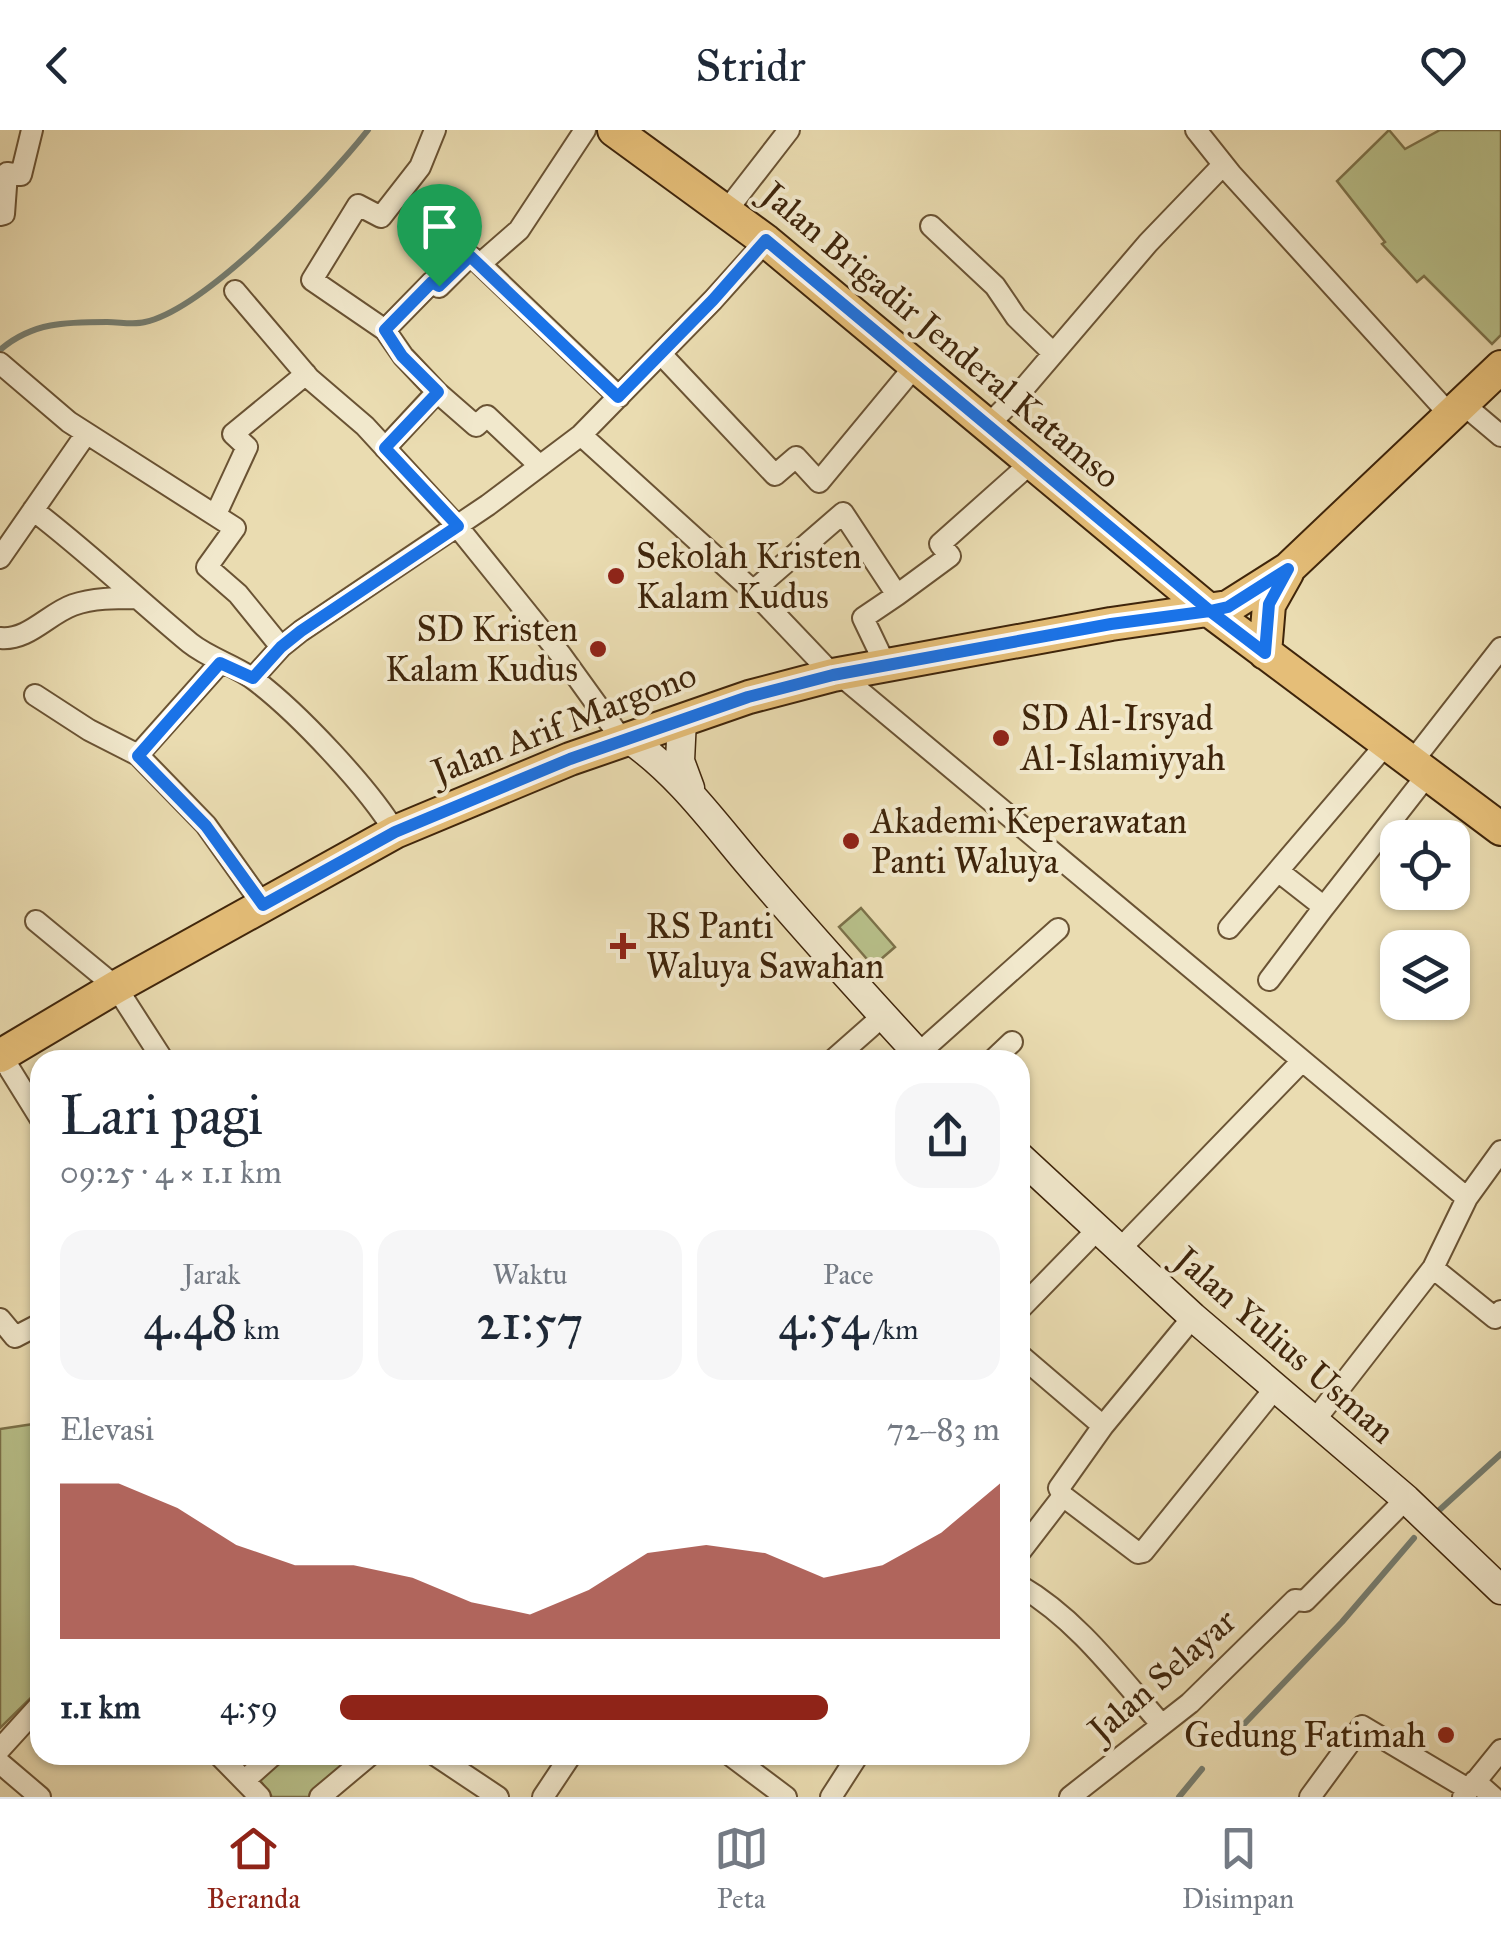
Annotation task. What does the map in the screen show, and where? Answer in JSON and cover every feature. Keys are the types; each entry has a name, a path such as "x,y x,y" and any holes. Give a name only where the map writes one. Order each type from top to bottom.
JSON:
{"main road":[{"name":"Jalan Brigadir Jenderal Katamso","path":"614,130 766,240 1210,611 1501,829"},
{"path":"1265,653 1269,604 1288,569 1501,367"},
{"name":"Jalan Arif Margono","path":"1,1055 395,832 570,759 682,719 836,675 1111,624 1228,607 1288,569"},
{"path":"682,719 680,761 692,794"},
{"path":"626,740 667,768 692,794 915,1050"},
{"name":"Jalan Yulius Usman","path":"1030,1167 1193,1318 1406,1498 1501,1590"}],"street":[{"path":"0,215 4,214 8,173 21,175 32,130"},
{"path":"435,130 420,167 381,217 358,205 312,280 385,330 402,356 476,426 487,416 540,466"},
{"path":"480,264 519,230 584,130"},
{"path":"728,210 788,130"},
{"path":"1196,130 1227,169 1456,409 1501,436"},
{"path":"988,425 1148,243 1227,169"},
{"path":"932,226 995,286 1016,317 1052,352"},
{"path":"253,678 281,647 458,526 581,435 766,240"},
{"path":"385,330 432,282 439,286 470,256 618,397"},
{"path":"235,291 306,374 385,448 458,526 626,740"},
{"path":"661,354 775,476 796,457 819,482 916,366"},
{"path":"2,364 86,434 235,528 206,567 238,594 281,647"},
{"path":"216,514 247,448 233,434 306,374"},
{"path":"385,448 438,392"},
{"path":"0,558 86,434"},
{"path":"581,435 753,591 836,675 1468,1198"},
{"path":"886,666 862,618 950,556 940,544 1032,462"},
{"path":"33,510 94,556 195,647 253,678 382,810 395,832"},
{"path":"753,591 843,512 897,595"},
{"path":"0,638 24,633 69,606 102,599 137,598"},
{"path":"1269,980 1324,907 1409,760 1501,648"},
{"path":"138,756 220,663"},
{"path":"35,695 138,756 206,826 263,905"},
{"path":"1230,928 1278,871 1409,760"},
{"path":"1278,871 1324,907"},
{"path":"36,921 116,987 157,1050"},
{"path":"928,1050 1058,928"},
{"path":"844,1050 884,1015"},
{"path":"1004,1050 1012,1042"},
{"path":"1,1055 30,1102"},
{"path":"1118,1251 1302,1061"},
{"path":"1314,1420 1432,1268 1468,1198 1501,1151"},
{"path":"1030,1299 1096,1231"},
{"path":"1432,1268 1495,1318 1501,1311"},
{"path":"1193,1318 1103,1426 1060,1488 1063,1496 1143,1552 1276,1387"},
{"path":"0,1319 15,1337 30,1329"},
{"path":"1030,1364 1103,1426"},
{"path":"1030,1539 1063,1496"},
{"name":"Jalan Selayar","path":"1070,1797 1190,1703 1295,1600 1305,1601 1406,1498"},
{"path":"1030,1592 1083,1636 1161,1724"},
{"path":"0,1749 30,1715"},
{"path":"1310,1797 1362,1726 1469,1789 1492,1797"},
{"path":"1469,1789 1501,1750"},
{"path":"0,1763 40,1797"},
{"path":"229,1765 260,1797"},
{"path":"246,1780 262,1765"},
{"path":"320,1797 358,1765"},
{"path":"451,1765 498,1797"},
{"path":"543,1797 564,1765"},
{"path":"743,1765 786,1797"},
{"path":"831,1797 852,1765"}],"green space":[{"path":"1389,130 1405,149 1440,130 1501,130 1501,335 1492,344 1424,276 1417,282 1382,244 1385,242 1337,181"},
{"path":"861,908 895,947 873,966 839,927"},
{"path":"30,1424 30,1699 0,1728 0,1429"},
{"path":"275,1765 349,1765 312,1797 272,1797 259,1779"}],"waterway":[{"path":"0,350 25,334 51,325 141,323 170,312 200,294 264,240 325,180 368,130"},
{"path":"1435,1514 1501,1454"},
{"path":"1225,1744 1342,1622 1414,1538"},
{"path":"1179,1797 1202,1769"}],"place":[{"name":"Sekolah Kristen Kalam Kudus","path":"616,576"},
{"name":"SD Kristen Kalam Kudus","path":"598,649"},
{"name":"SD Al-Irsyad Al-Islamiyyah","path":"1001,738"},
{"name":"Akademi Keperawatan Panti Waluya","path":"851,841"},
{"name":"RS Panti Waluya Sawahan","path":"623,946"},
{"name":"Gedung Fatimah","path":"1446,1735"}],"route":[{"path":"439,286 432,282 385,330 402,356 438,392 385,448 458,526 301,631 253,678 220,663 138,756 206,826 263,905 395,832 570,759 748,697 833,675 1111,624 1210,611 1265,653 1269,604 1288,569 1228,607 1210,611 766,240 618,397 470,256 439,286"}]}
